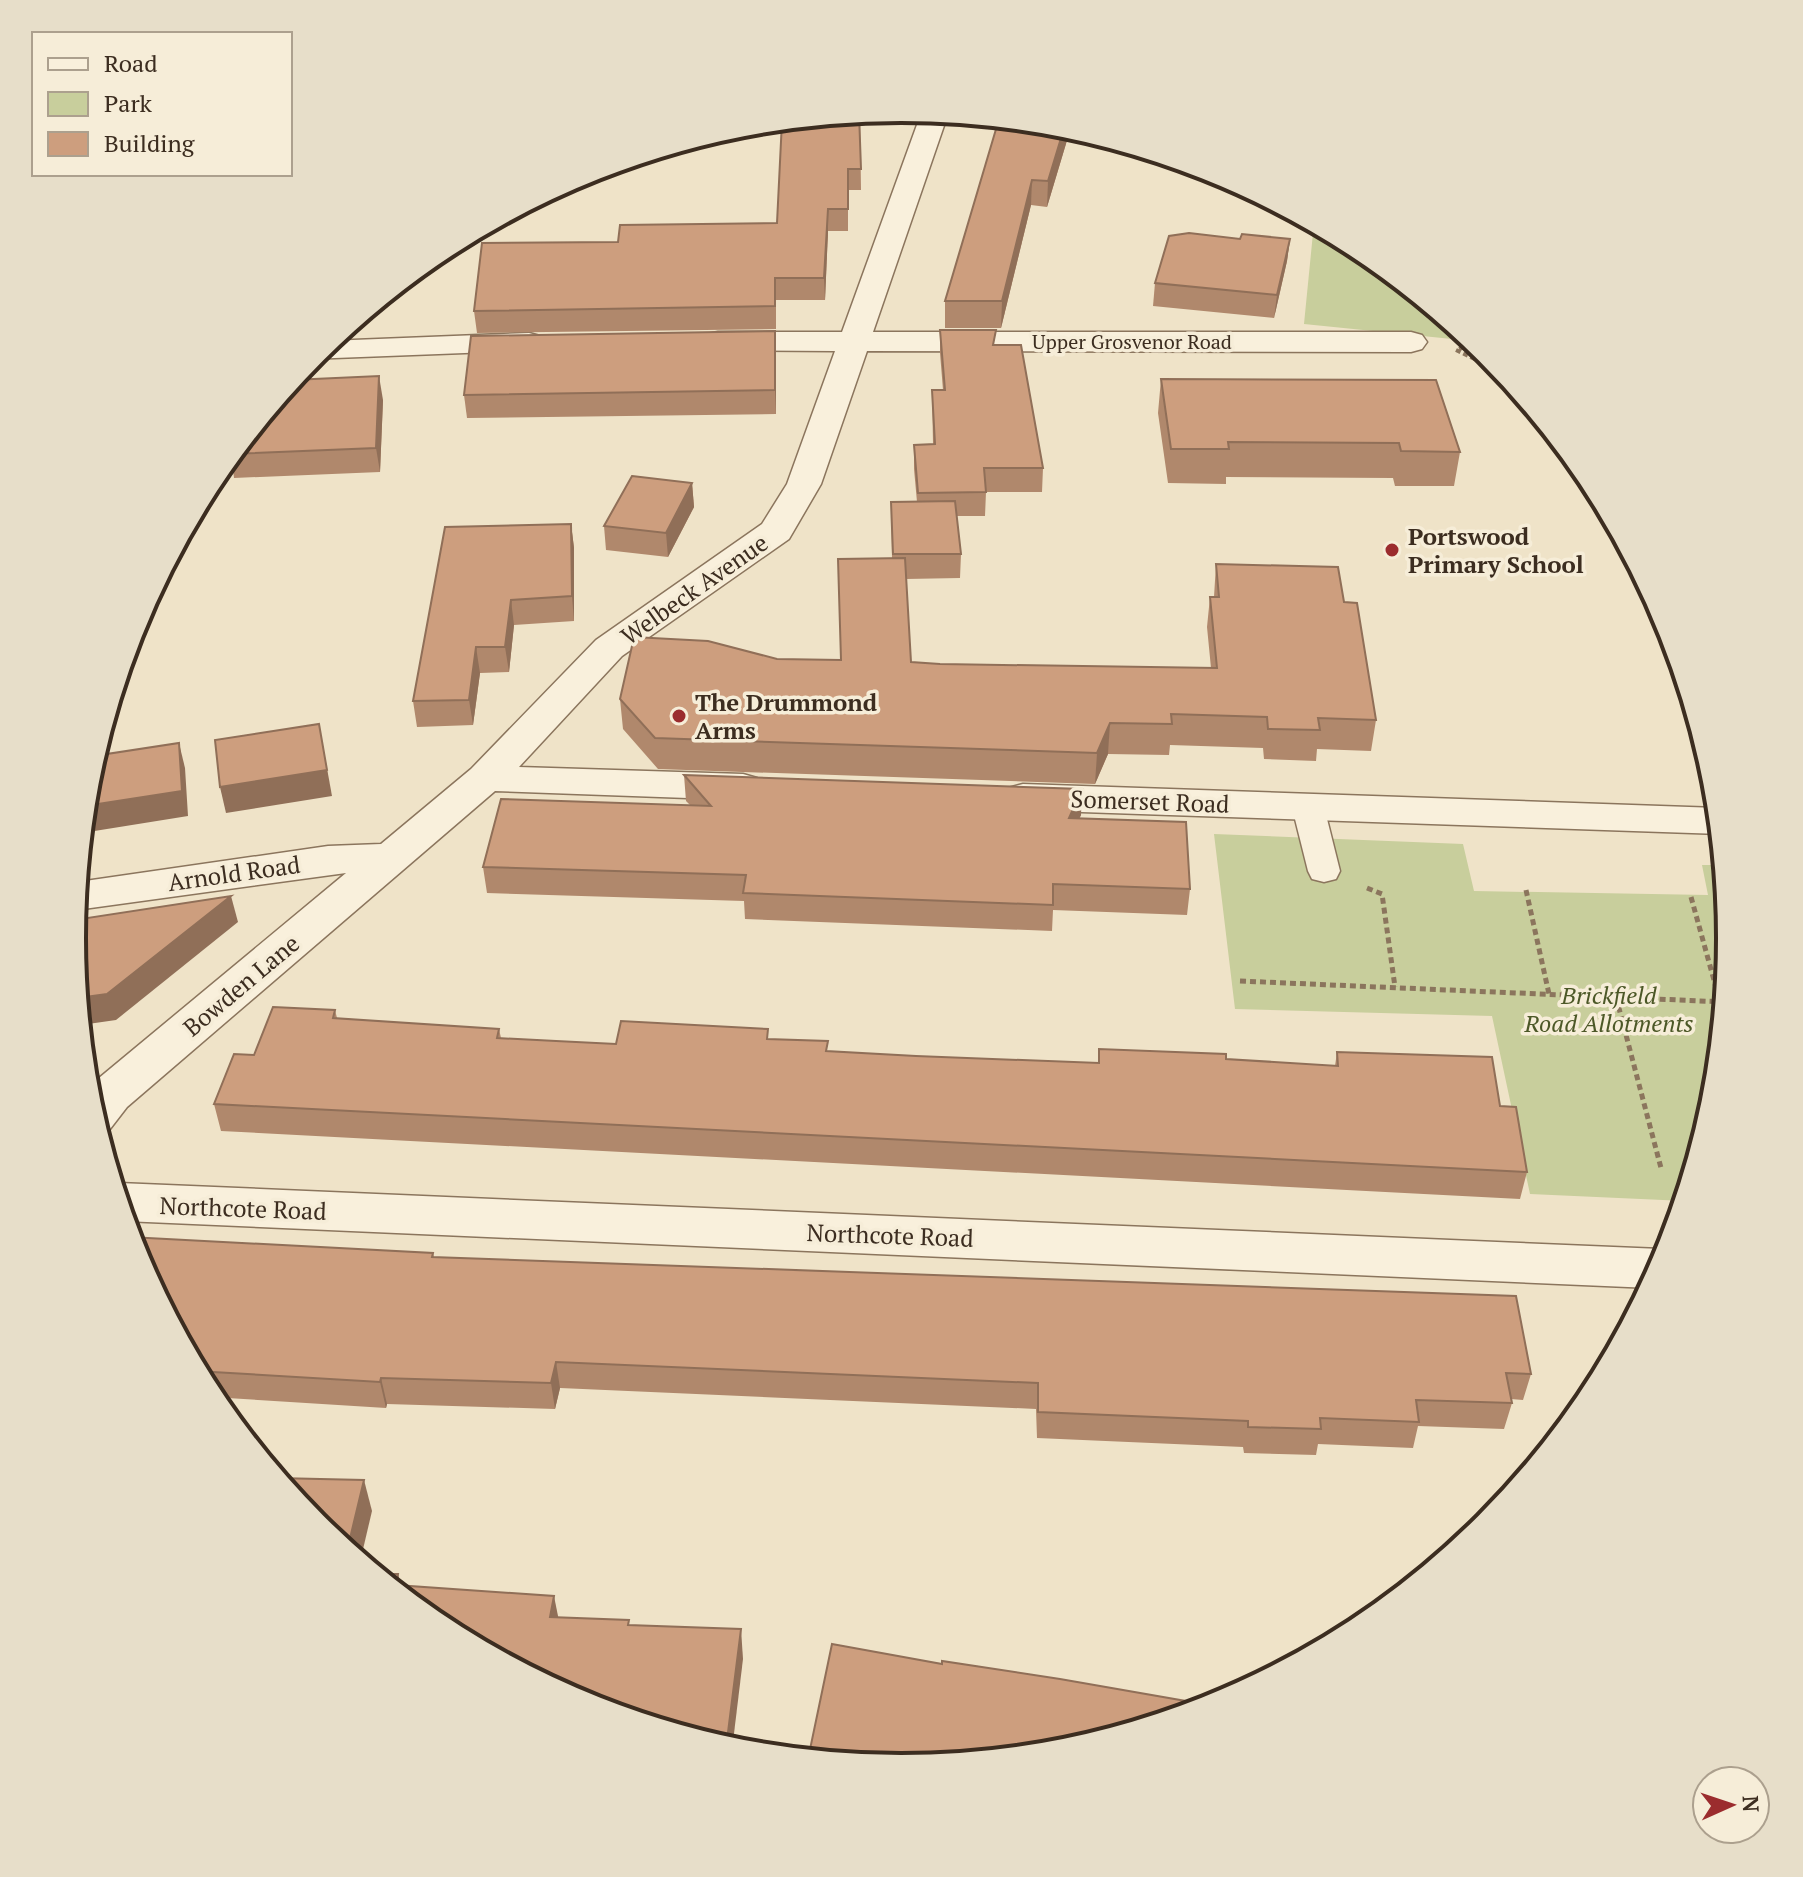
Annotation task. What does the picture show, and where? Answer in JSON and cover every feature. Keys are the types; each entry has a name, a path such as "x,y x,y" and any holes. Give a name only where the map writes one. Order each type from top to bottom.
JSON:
{"street":[{"name":"Welbeck Avenue","path":"392,857 485,778 609,648 776,531 804,484 852,340 931,124"},
{"name":"Upper Grosvenor Road","path":"694,342 1411,342"},
{"path":"337,350 551,343"},
{"path":"485,778 786,789"},
{"name":"Somerset Road","path":"992,796 1708,821"},
{"name":"Arnold Road","path":"88,894 328,860 392,857"},
{"name":"Bowden Lane","path":"103,1104 392,857"},
{"name":"Northcote Road","path":"130,1202 1647,1268"}],"lane":[{"path":"1308,807 1324,871"}],"path":[{"path":"1411,342 1457,350 1474,358"},
{"path":"1457,350 1463,348"},
{"path":"1324,871 1382,894 1395,987"},
{"path":"1526,890 1549,994"},
{"path":"1691,897 1715,980"},
{"path":"1240,981 1714,1002"},
{"path":"1616,997 1661,1168"}],"green space":[{"path":"1313,234 1398,292 1457,342 1452,339 1304,324"},
{"name":"Brickfield Road Allotments","path":"1214,834 1463,844 1474,891 1708,895 1702,865 1713,865 1717,938 1710,1045 1701,1098 1674,1201 1530,1194 1492,1016 1235,1009"}],"building":[{"path":"859,125 861,169 848,169 848,209 828,209 824,278 775,278 775,306 474,311 482,243 618,242 620,225 777,223 781,132"},
{"path":"996,129 1061,139 1048,181 1032,180 1002,301 945,301"},
{"path":"1189,233 1240,239 1242,234 1290,239 1277,295 1155,283 1169,236"},
{"path":"940,330 996,330 993,345 1021,345 1043,468 984,468 986,492 918,493 914,445 935,444 932,390 945,390"},
{"path":"775,331 775,390 464,395 471,336"},
{"path":"379,376 376,448 247,453 288,401 309,379"},
{"path":"1161,379 1436,380 1460,452 1401,451 1399,443 1228,442 1229,449 1171,449"},
{"path":"632,476 692,483 666,533 604,526"},
{"path":"955,501 961,554 893,554 891,502"},
{"path":"571,524 572,596 511,600 505,647 476,647 469,700 413,701 445,527"},
{"path":"905,558 911,662 940,664 1217,668 1210,597 1219,597 1216,564 1338,567 1344,602 1357,603 1376,720 1318,718 1320,730 1268,729 1267,717 1171,714 1172,724 1110,723 1097,753 655,738 620,699 634,637 708,641 777,659 841,660 838,559"},
{"path":"319,724 327,770 220,787 215,740"},
{"path":"179,743 182,791 98,804 108,754"},
{"path":"684,775 1082,789 1069,818 1186,822 1190,889 1053,884 1053,905 743,893 746,875 483,867 501,799 711,806"},
{"path":"231,896 107,994 88,997 87,918"},
{"path":"273,1007 335,1010 333,1018 499,1029 497,1038 616,1044 621,1021 768,1029 767,1039 828,1041 826,1051 916,1056 1099,1063 1099,1049 1226,1054 1226,1059 1338,1066 1337,1052 1492,1057 1500,1106 1516,1107 1527,1172 214,1104 234,1054 254,1055"},
{"path":"143,1238 433,1253 432,1257 1516,1296 1531,1374 1506,1373 1512,1403 1416,1400 1419,1422 1320,1418 1321,1429 1248,1427 1248,1421 1038,1412 1038,1383 556,1362 551,1383 381,1378 380,1382 211,1372 170,1299"},
{"path":"290,1478 364,1480 350,1539"},
{"path":"406,1586 554,1596 550,1617 629,1620 628,1625 741,1629 728,1735 639,1711 541,1670 448,1617"},
{"path":"832,1644 1189,1702 1113,1726 1008,1747 902,1754 810,1748"}],"place":[{"name":"Portswood Primary School","path":"1392,550"},
{"name":"The Drummond Arms","path":"679,716"}]}
